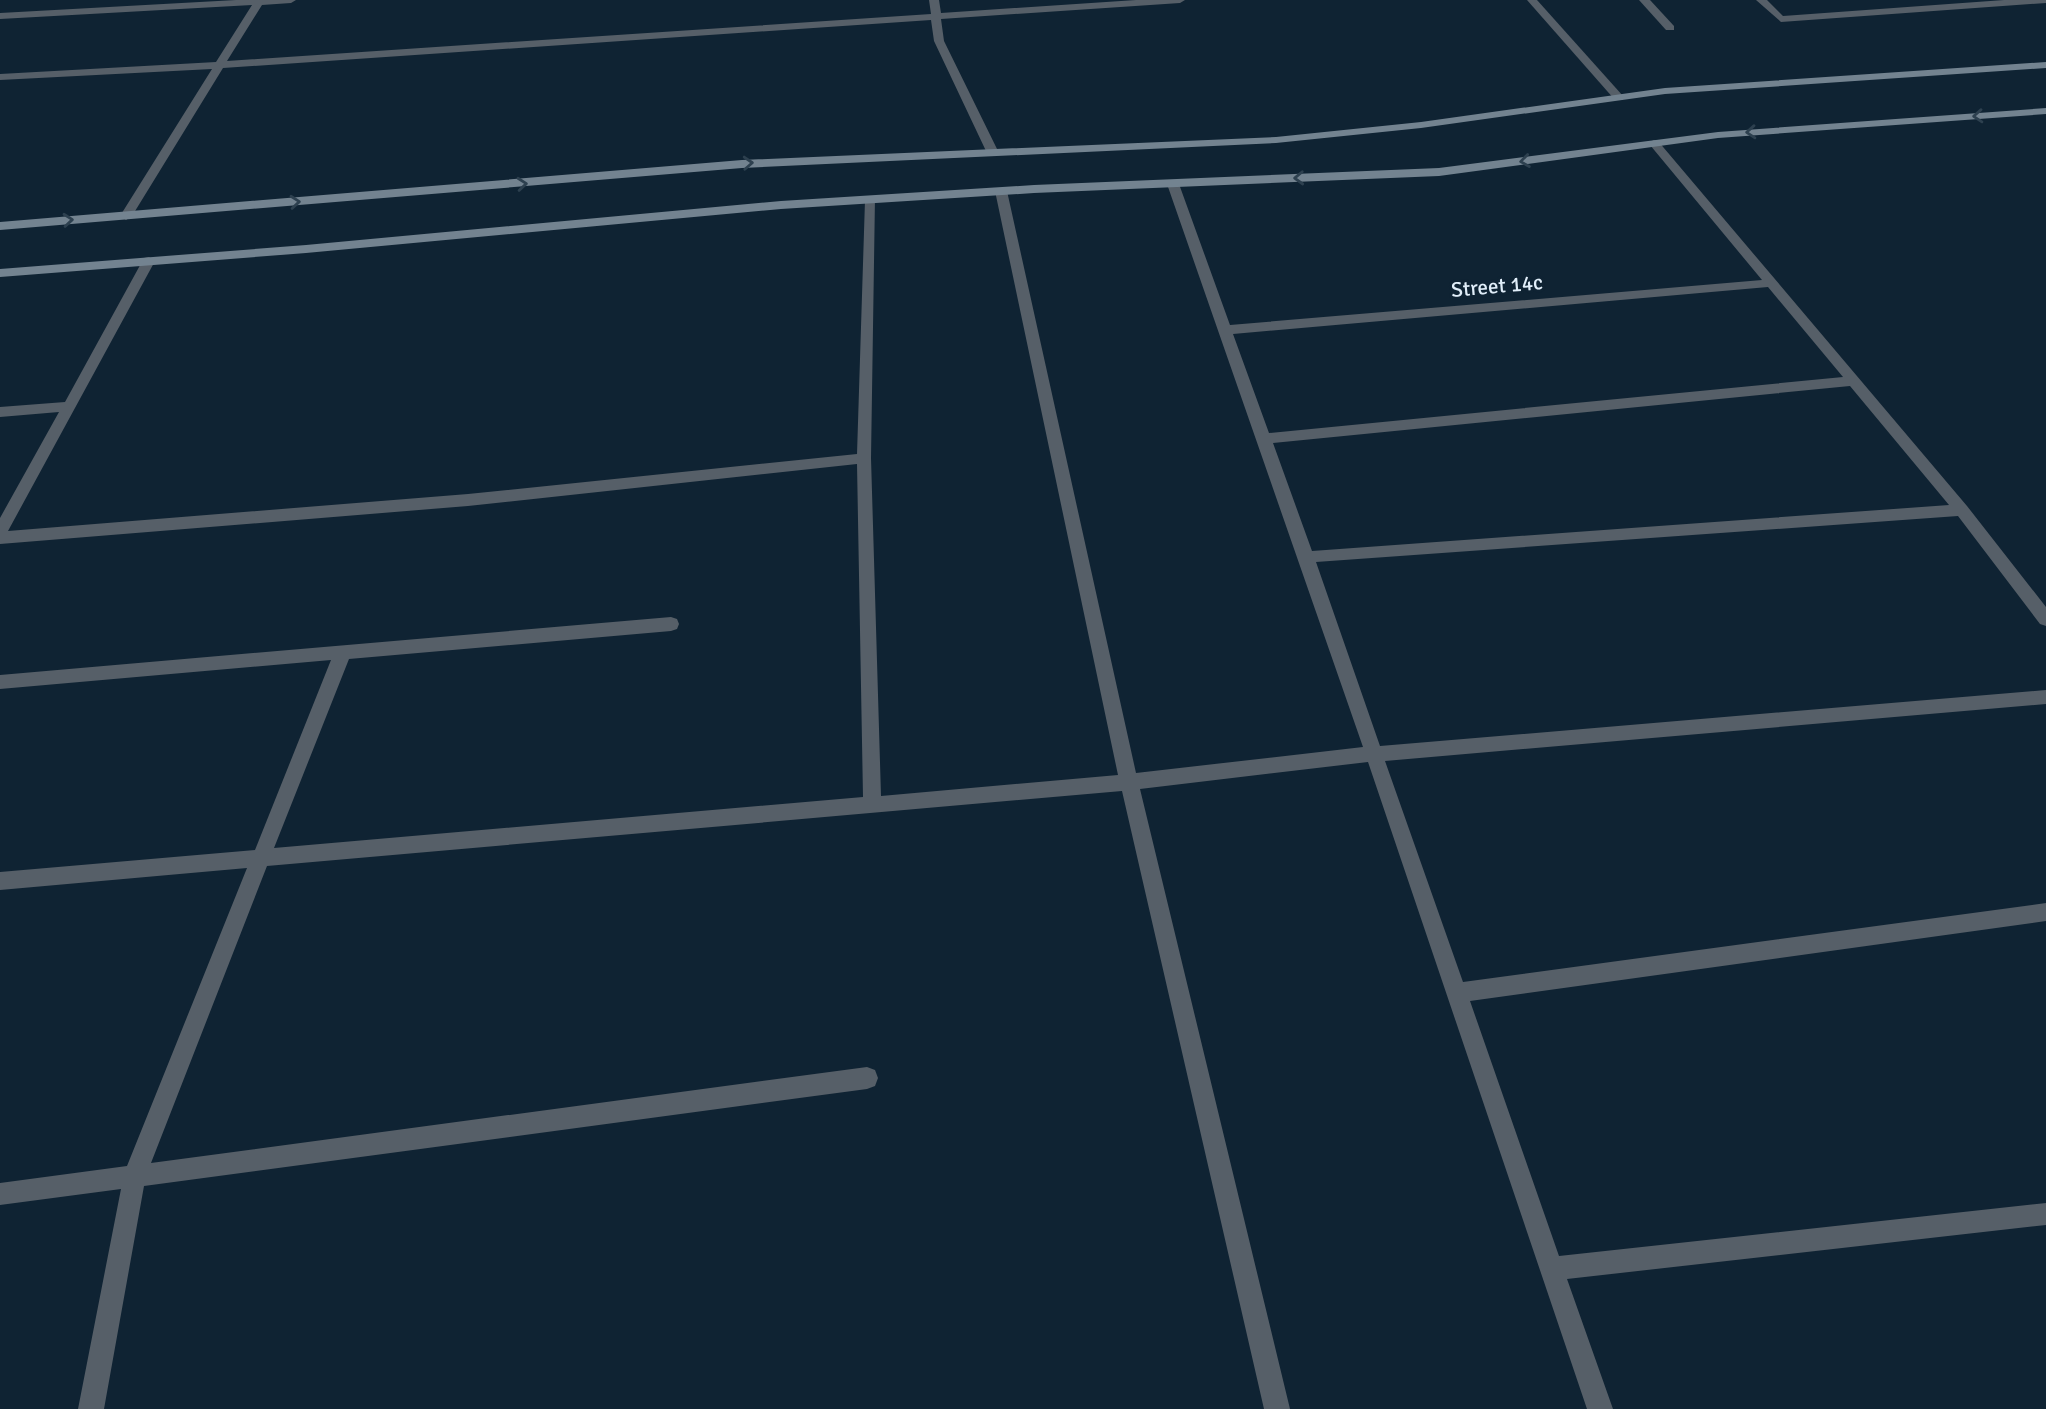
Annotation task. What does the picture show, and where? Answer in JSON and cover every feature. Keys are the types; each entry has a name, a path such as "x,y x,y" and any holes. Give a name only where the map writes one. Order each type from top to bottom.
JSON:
{"main road":[{"path":"0,226 742,164 1276,140 1421,125 1665,91 2046,65"},
{"path":"0,273 872,200 1001,191 1439,172 1718,135 2046,111"}],"street":[{"path":"0,16 291,0"},
{"path":"934,0 939,41 992,151"},
{"path":"0,77 220,65 1180,0"},
{"path":"1532,0 1619,98"},
{"path":"1644,0 1670,28"},
{"path":"1760,0 1781,19 2046,1"},
{"path":"1892,0 1904,10"},
{"path":"126,216 260,1"},
{"path":"1654,143 1962,510 2046,619"},
{"path":"1173,184 1306,556 1600,1409"},
{"path":"1001,191 1129,782 1277,1409"},
{"path":"872,200 864,458 872,805"},
{"path":"0,532 149,261"},
{"name":"Street 14c","path":"1226,330 1771,283"},
{"path":"1264,439 1853,381"},
{"path":"0,412 69,406"},
{"path":"0,538 468,500 864,458"},
{"path":"1306,556 1962,510"},
{"path":"0,682 671,624"},
{"path":"91,1409 135,1175 343,652"},
{"path":"0,881 1129,782 1373,754 2046,696"},
{"path":"1457,993 2046,912"},
{"path":"0,1194 867,1078"},
{"path":"1552,1269 2046,1214"}]}
